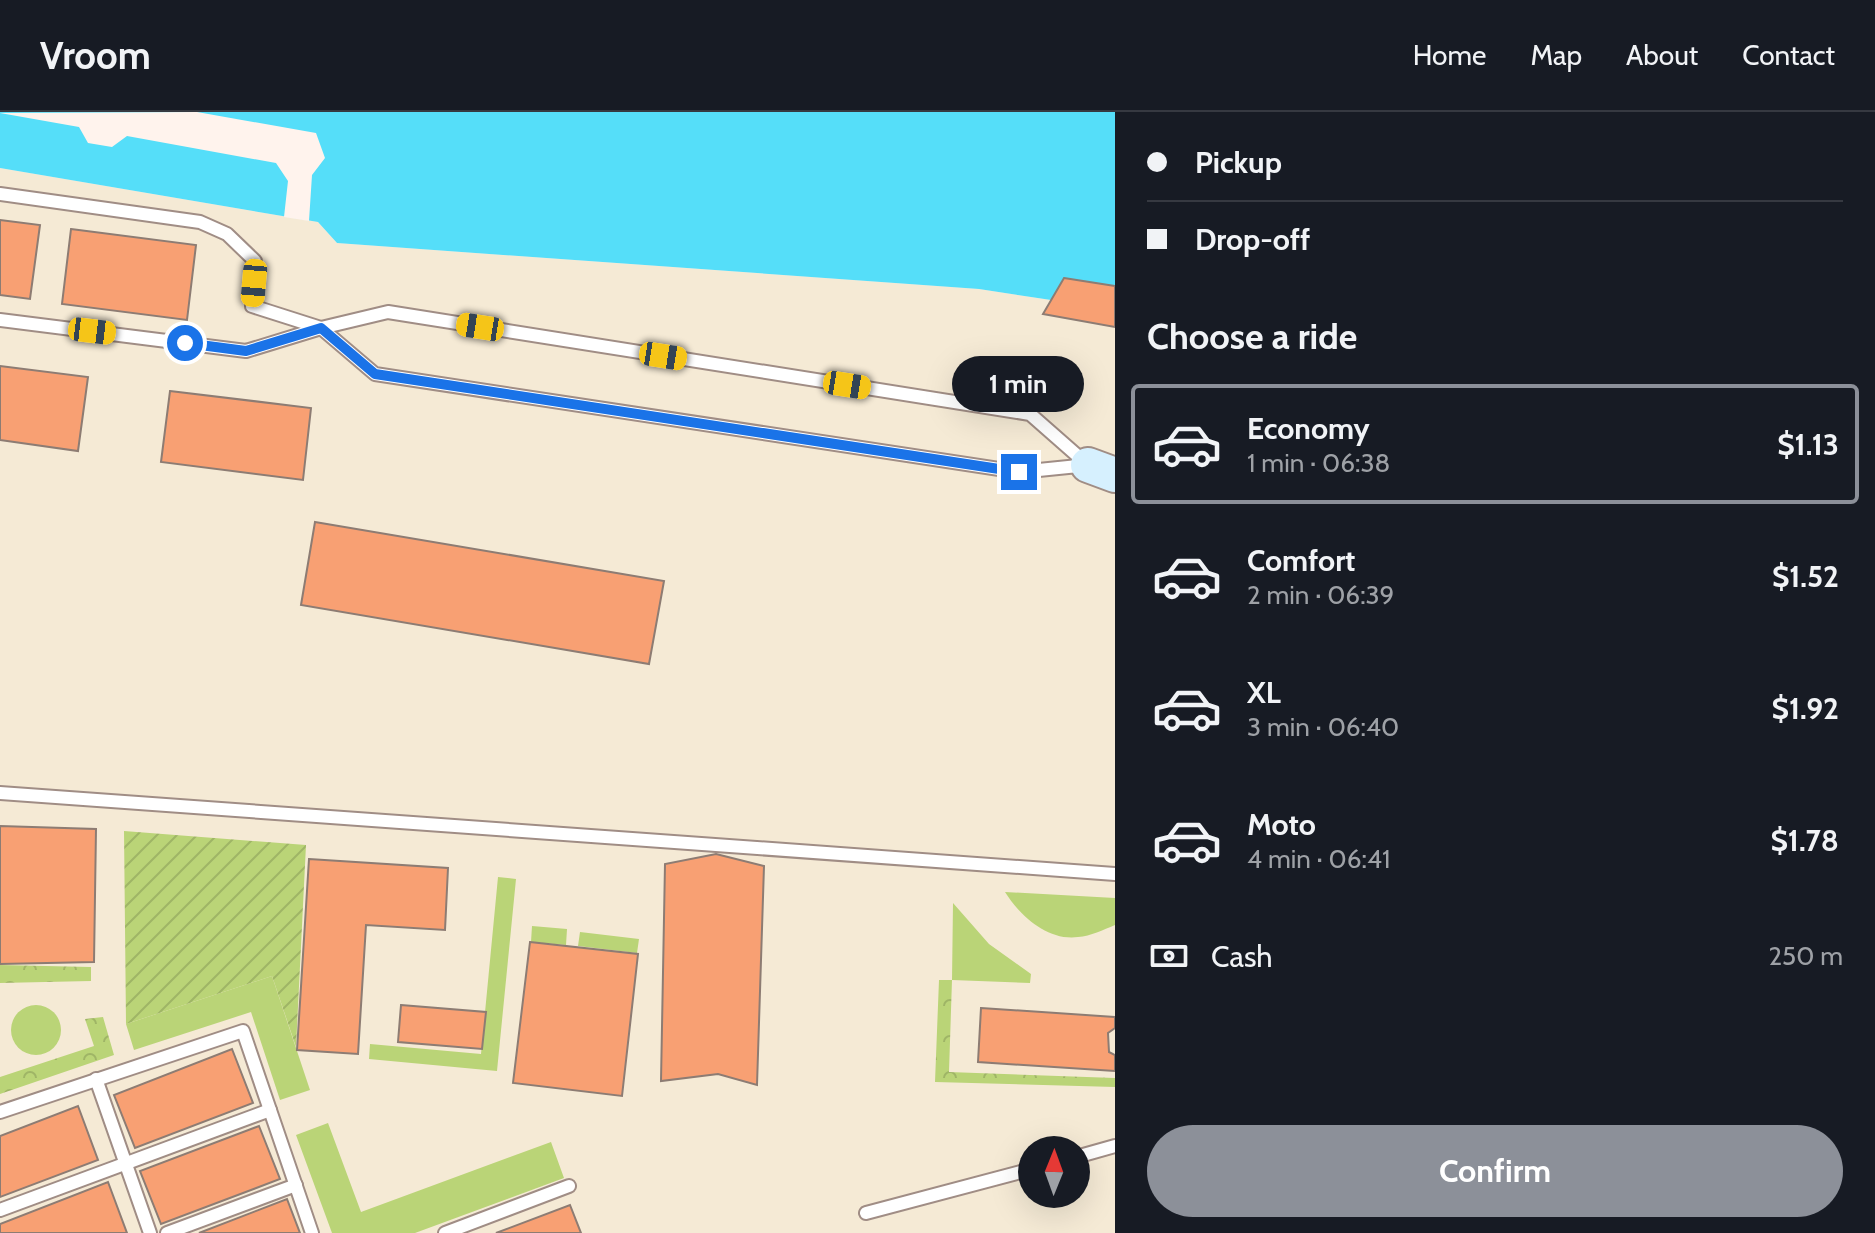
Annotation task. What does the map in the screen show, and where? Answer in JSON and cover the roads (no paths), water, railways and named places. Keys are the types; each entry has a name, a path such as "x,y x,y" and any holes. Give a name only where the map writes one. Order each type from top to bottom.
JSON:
{"lane":[{"path":"0,194 200,222 227,234 255,261 252,306 321,328 375,374 1019,472 1106,471"},
{"path":"0,320 246,351 388,312 1030,414 1106,471"},
{"path":"0,793 1115,874"},
{"path":"0,1112 243,1031 312,1233"},
{"path":"96,1079 150,1233"},
{"path":"0,1210 270,1110"},
{"path":"1090,1153 1115,1146"},
{"path":"866,1213 1018,1173"},
{"path":"167,1233 296,1185"},
{"path":"445,1233 569,1186"}],"water":[{"path":"0,112 1115,112 1115,286 1064,278 1051,300 979,289 337,243 318,222 0,168"}]}
